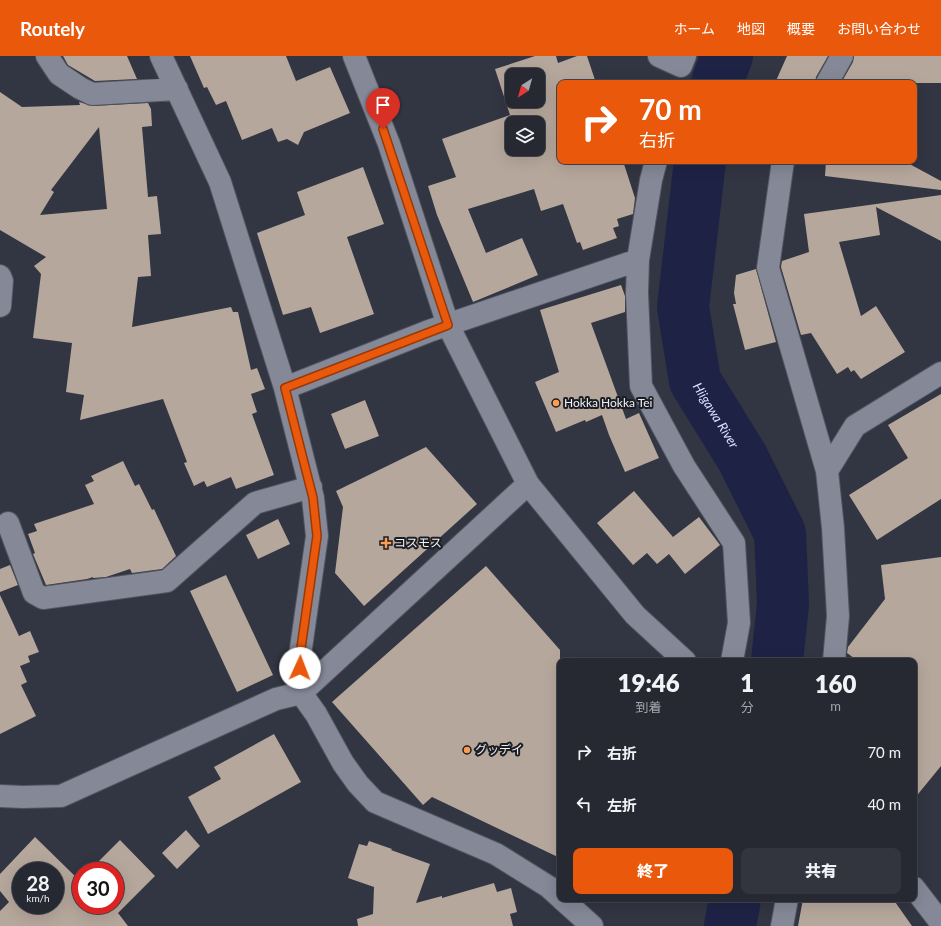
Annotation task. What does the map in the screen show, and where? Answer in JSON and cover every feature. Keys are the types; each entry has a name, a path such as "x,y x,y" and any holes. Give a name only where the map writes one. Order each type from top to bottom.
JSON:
{"street":[{"path":"47,56 59,74 92,94 176,88"},
{"path":"161,56 220,182 285,388 313,498 317,536 300,655 302,693 316,714 343,763 358,784 376,802 496,854 549,887 557,894"},
{"path":"354,56 389,144 448,325 528,484 635,615 682,658"},
{"path":"660,56 680,68"},
{"path":"829,80 842,56"},
{"path":"655,164 651,180 638,260 637,293 641,386 684,466 734,543 739,623 733,658"},
{"path":"783,164 768,268 827,471 838,616 834,658"},
{"path":"285,388 448,325 638,260"},
{"path":"0,276 2,281 0,306"},
{"path":"827,471 855,426 941,373"},
{"path":"0,796 23,798 61,796 276,699 302,693 528,484"},
{"path":"8,523 34,593 43,598 166,581 255,503 310,487"},
{"path":"917,892 941,923"},
{"path":"565,902 592,926"},
{"path":"782,926 786,902"}],"building":[{"path":"63,56 127,56 137,79 95,81 68,65"},
{"path":"190,56 286,56 296,81 330,67 350,113 304,132 298,145 287,139 278,142 272,128 242,140 226,101 216,105 207,87 204,88"},
{"path":"535,56 556,56 558,63 577,56 587,56 595,80 557,80 557,164 624,164 635,198 633,214 617,219 619,226 613,228 617,238 583,250 580,242 577,243 563,204 541,211 534,189 468,209 486,253 522,238 538,275 473,302 437,215 428,186 456,177 442,139 505,117 505,156 545,156 545,116 507,116 510,115 508,108 545,108 545,68 505,68 505,100 495,69"},
{"path":"787,56 828,56 816,80 776,80"},
{"path":"854,56 941,56 941,83 917,83 917,80 843,80 853,62"},
{"path":"0,92 22,107 80,105 79,102 93,106 148,103 151,109 152,126 142,127 148,197 157,196 161,234 148,235 151,276 138,277 132,327 231,307 233,312 238,312 251,370 257,368 265,389 251,394 257,412 252,414 274,475 236,489 231,477 207,487 204,481 194,486 184,463 187,462 163,399 80,420 84,395 66,392 72,343 33,338 41,274 34,266 46,257 0,230","holes":["99,127 107,209 40,215 54,192 51,190"]},
{"path":"826,164 910,164 941,181 941,190 825,176"},
{"path":"363,167 384,224 347,237 374,314 320,333 311,307 283,315 257,233 305,215 297,192"},
{"path":"941,195 941,241 876,207 880,235 839,242 861,316 876,306 905,352 861,379 854,370 851,372 848,367 837,374 811,333 801,335 781,267 782,261 809,252 804,214"},
{"path":"756,269 776,342 745,350 733,304 736,304 734,293 736,275"},
{"path":"621,285 625,296 625,312 591,323 626,419 639,413 659,458 625,472 602,415 586,422 585,420 556,432 535,382 559,372 540,310"},
{"path":"941,394 941,499 877,540 849,495 908,458 888,425"},
{"path":"365,400 379,436 345,449 331,414"},
{"name":"コスモス","path":"426,447 477,504 364,606 335,573 343,507 336,491"},
{"path":"123,461 135,486 139,484 152,510 154,509 176,556 162,569 132,573 130,569 106,577 93,577 46,585 33,554 35,553 28,534 37,531 34,524 94,504 85,485 94,481 91,476"},
{"path":"634,491 673,537 699,517 720,545 685,574 669,554 657,564 647,553 633,565 597,523"},
{"path":"278,519 290,544 258,559 246,535"},
{"path":"941,557 941,766 917,795 917,658 854,658 847,653 848,647 885,599 881,565"},
{"path":"10,565 18,585 0,592 0,569"},
{"name":"グッデイ","path":"486,566 560,650 560,658 557,658 557,857 432,797 423,805 332,702"},
{"path":"226,575 273,675 237,692 190,591"},
{"path":"0,595 19,636 30,631 39,652 28,656 30,662 20,666 27,682 21,685 36,716 0,734"},
{"path":"274,734 301,782 208,834 188,797 221,779 214,767"},
{"path":"186,830 200,846 177,869 162,853"},
{"path":"35,837 61,862 12,862 12,914 64,914 64,865 72,873 72,914 119,914 128,926 0,926 0,911 9,902 0,891 0,874"},
{"path":"120,840 155,876 124,907 124,862 98,862"},
{"path":"369,841 430,864 416,903 442,896 442,898 494,883 497,892 511,888 517,912 510,914 513,926 358,926 357,919 373,914 374,887 348,878 359,844 367,846"},
{"path":"802,902 895,902 912,926 798,926"}],"waterway":[{"name":"Hiigawa River","path":"718,80 727,56"},
{"name":"Hiigawa River","path":"700,164 683,307 695,381 742,457 780,533 783,604 777,658"},
{"name":"Hiigawa River","path":"730,926 734,902"}],"place":[{"name":"Hokka Hokka Tei","path":"556,403"},
{"name":"コスモス","path":"386,543"},
{"name":"グッデイ","path":"467,750"}],"route":[{"path":"300,668 300,655 317,536 313,498 285,388 429,331 448,325 383,129"}]}
